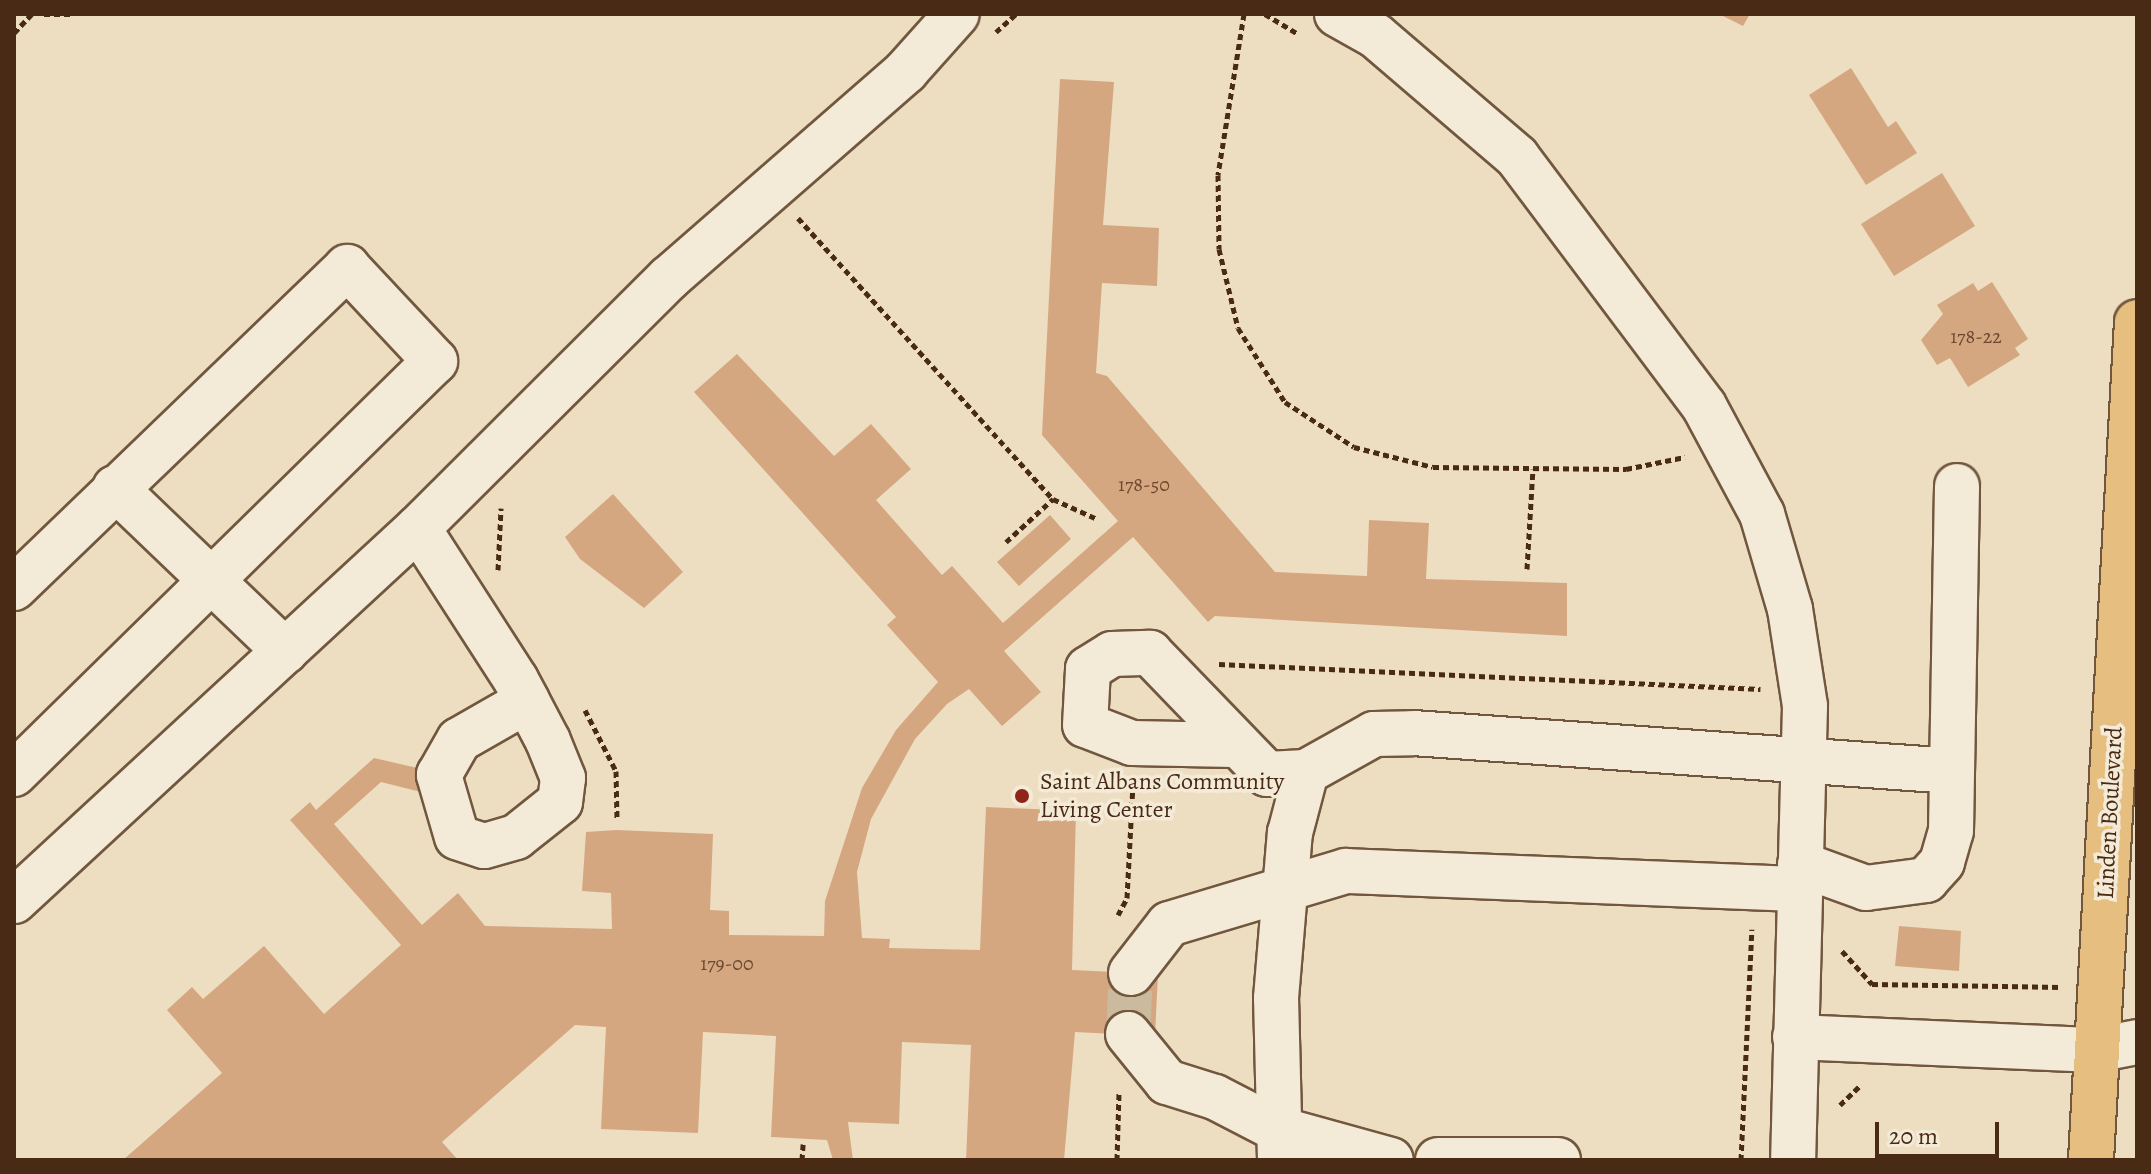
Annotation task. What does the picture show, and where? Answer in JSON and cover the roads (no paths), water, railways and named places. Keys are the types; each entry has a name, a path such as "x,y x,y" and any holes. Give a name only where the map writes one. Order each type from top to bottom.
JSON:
{"main road":[{"name":"Linden Boulevard","path":"2091,1160 2117,1046 2137,322"}],"lane":[{"path":"14,901 418,528 669,278 906,71 975,25"},
{"path":"1321,26 1376,36 1517,157 1704,406 1762,514 1790,609 1805,706 1783,762 1800,876 1787,1159"},
{"path":"14,588 347,267 435,361 209,579 14,774"},
{"path":"1131,973 1169,924 1286,892 1346,871 1753,887 1800,876 1866,888 1926,880 1942,862 1951,831 1957,486"},
{"path":"115,488 285,651"},
{"path":"418,528 527,701"},
{"path":"1234,745 1267,774 1306,772 1374,734 1413,733 1783,762 1952,771"},
{"path":"1277,1144 1286,892 1306,772"},
{"path":"1128,1034 1167,1082 1215,1097 1277,1144 1391,1160"},
{"path":"1795,1037 2117,1046"},
{"path":"1438,1160 1558,1160"}],"tunnel":[{"path":"1128,1034 1131,973"}],"place":[{"name":"Saint Albans Community Living Center","path":"1022,796"}]}
